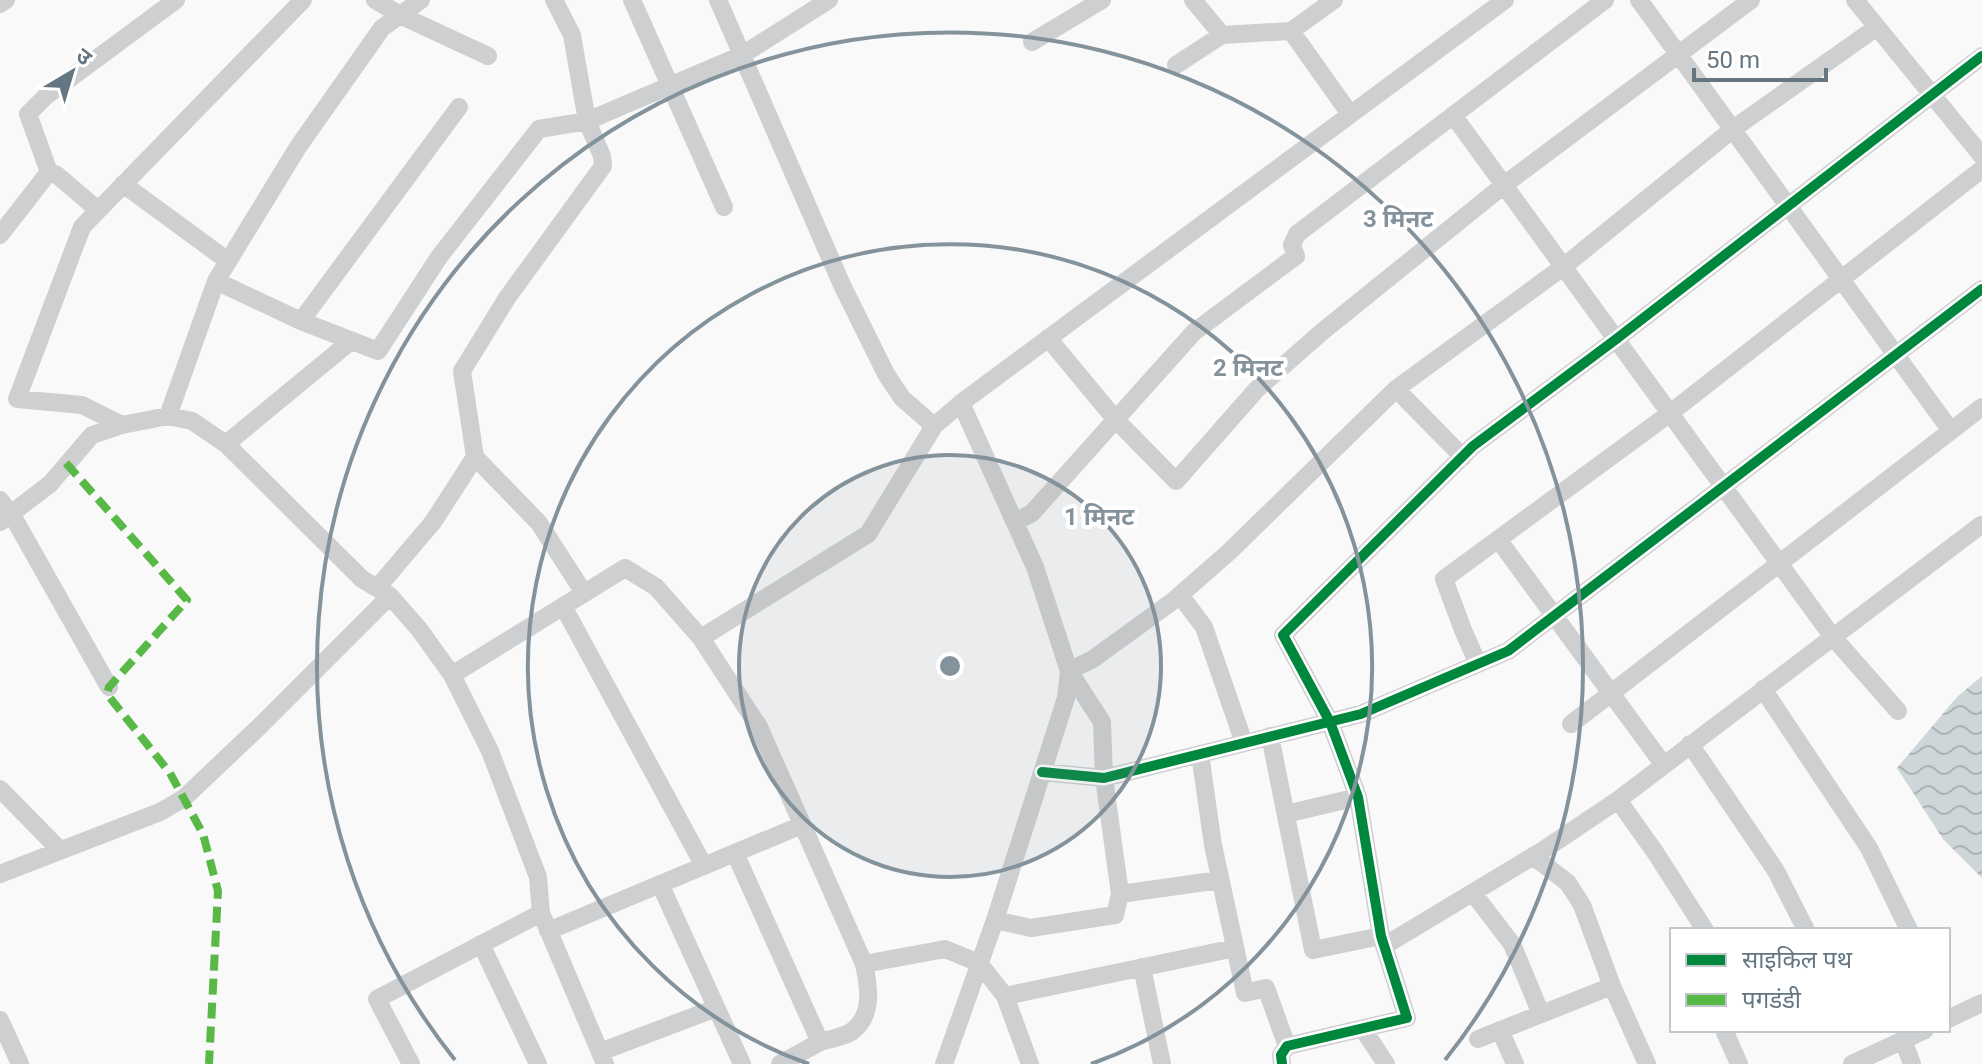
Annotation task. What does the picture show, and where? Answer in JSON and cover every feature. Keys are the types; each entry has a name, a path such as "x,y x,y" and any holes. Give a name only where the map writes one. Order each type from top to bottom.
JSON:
{"street":[{"path":"0,4 6,0"},
{"path":"98,210 57,175 49,172 28,114 46,96 176,0"},
{"path":"122,425 82,405 17,399 82,227 303,0"},
{"path":"375,0 488,56"},
{"path":"168,416 216,281 228,261 298,147 382,28 421,0"},
{"path":"554,0 572,35 587,121 602,156 601,171 507,298 462,371 475,457 539,523 584,593"},
{"path":"632,0 724,207"},
{"path":"718,0 842,285 886,374 902,398 934,426"},
{"path":"216,281 301,321 378,351 439,257 539,129 587,121 742,55 829,0"},
{"path":"1032,42 1080,5 1102,0"},
{"path":"1193,0 1222,35"},
{"path":"701,638 868,534 934,426 961,403 1505,0"},
{"path":"1015,522 1032,513 1194,332 1296,256 1292,245 1297,234 1605,0"},
{"path":"1639,0 1951,431"},
{"path":"1048,338 1116,420 1176,481 1257,389 1323,331 1504,185 1751,0"},
{"path":"1855,0 1982,156"},
{"path":"1176,65 1222,35 1291,31 1322,3"},
{"path":"1069,671 1093,659 1180,595 1229,552 1396,389 1563,267 1733,129 1877,27"},
{"path":"1291,31 1350,114"},
{"path":"1200,754 1220,880 1245,993 1266,988 1284,1055 1407,1018 1383,941 1358,797 1330,722 1283,635 1463,457 1982,56"},
{"path":"301,321 459,107"},
{"path":"1453,115 1832,636 1898,711"},
{"path":"1478,664 1444,579 1669,414 1982,169"},
{"path":"0,235 49,172"},
{"path":"123,184 228,261"},
{"path":"1042,772 1104,778 1361,714 1508,651 1982,289"},
{"path":"226,444 351,341"},
{"path":"1396,389 1463,457"},
{"path":"961,403 1035,567 1069,671 1102,722 1104,778 1120,894 1115,915 1031,928 995,920"},
{"path":"1571,724 1982,407"},
{"path":"6,518 50,484 92,435 122,425 168,416 192,421 226,444 362,579 384,592 419,629 452,675 490,751 538,877 544,922 603,1058 716,1008"},
{"path":"0,874 160,812 184,798 261,725 384,592 475,457"},
{"path":"0,500 6,518 109,687"},
{"path":"1270,736 1313,950 1383,941 1473,893 1618,800 1981,525"},
{"path":"1498,539 1663,764"},
{"path":"452,675 625,568 656,587 701,638 759,727 864,964 870,989 866,1014 851,1032 820,1042 780,1064"},
{"path":"1180,595 1204,627 1244,743"},
{"path":"563,606 704,866"},
{"path":"944,1064 995,920 1066,698 1069,671"},
{"path":"1763,689 1869,848 1907,928"},
{"path":"1690,744 1776,871 1805,928"},
{"path":"0,789 59,849"},
{"path":"1286,814 1358,797"},
{"path":"1618,800 1704,928"},
{"path":"411,1064 377,999 481,944 660,884 802,825"},
{"path":"735,853 820,1042"},
{"path":"1533,856 1568,883 1582,905 1612,986 1647,1064"},
{"path":"1120,894 1220,880"},
{"path":"660,884 742,1064"},
{"path":"1473,893 1512,944 1541,1014"},
{"path":"481,944 538,1064"},
{"path":"1005,996 1235,948"},
{"path":"864,964 945,949 979,963 1005,996 1030,1064"},
{"path":"1142,967 1162,1064"},
{"path":"1478,1039 1612,986"},
{"path":"1950,1016 1982,1003"},
{"path":"0,1020 20,1064"},
{"path":"1363,1029 1386,1064"},
{"path":"1500,1030 1515,1064"},
{"path":"1725,1032 1739,1064"},
{"path":"1852,1064 1921,1032"},
{"path":"1903,1040 1912,1064"}],"water":[{"path":"1982,676 1982,878 1943,839 1897,768 1957,697"}],"marked path":[{"path":"66,463 187,600 109,687 107,694 170,773 203,834 218,891 209,1064"}],"cycle path":[{"path":"1282,1064 1281,1055 1287,1046 1407,1018 1381,936 1358,797 1330,722 1283,635 1473,446 1982,56"},
{"path":"1042,772 1104,778 1361,714 1508,651 1982,289"}]}
